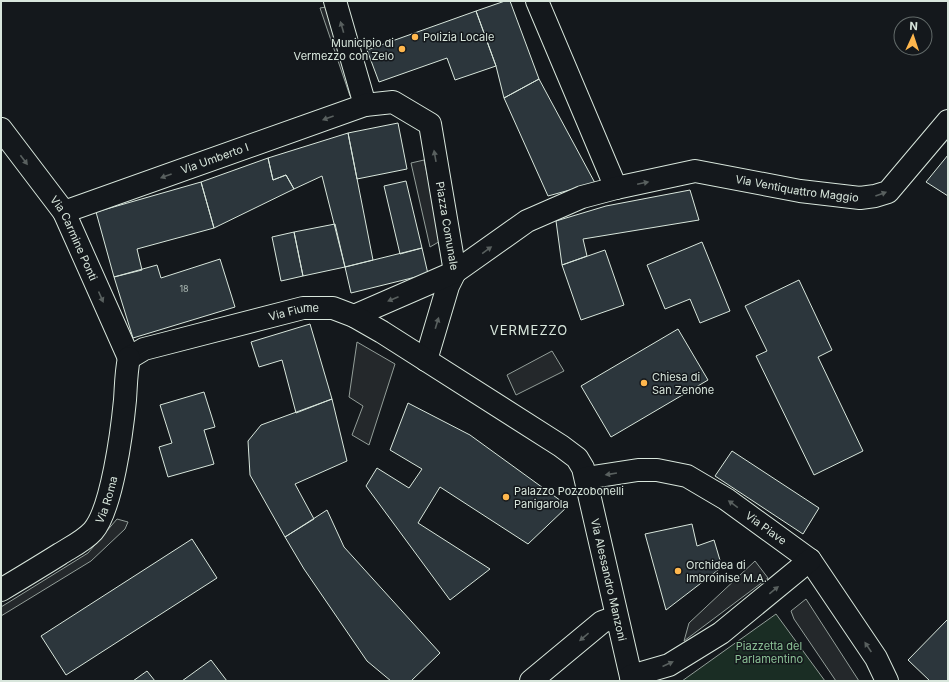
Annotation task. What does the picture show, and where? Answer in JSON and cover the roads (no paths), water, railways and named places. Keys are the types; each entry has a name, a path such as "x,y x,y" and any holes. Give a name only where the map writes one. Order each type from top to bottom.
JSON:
{"street":[{"path":"335,1 365,105"},
{"path":"537,1 616,188"},
{"name":"Piazza Comunale","path":"365,105 393,102 430,124 455,272 448,286 426,360"},
{"name":"Via Umberto I","path":"64,212 365,105"},
{"name":"Via Ventiquattro Maggio","path":"455,272 527,221 582,197 695,171 800,191 860,198 875,196 888,192 948,121"},
{"name":"Via Carmine Ponti","path":"1,129 64,212 129,358"},
{"path":"354,316 455,272"},
{"name":"Via Fiume","path":"129,358 144,350 303,308 333,308 354,316 426,360"},
{"name":"Via Roma","path":"1,590 77,544 92,532 99,523 108,501 113,477 125,400 126,370 129,358"},
{"path":"426,360 561,446 577,458 584,468 586,478"},
{"name":"Via Piave","path":"586,478 638,470 657,470 686,476 726,499 810,560 876,658 887,681"},
{"name":"Via Alessandro Manzoni","path":"586,478 616,617 632,679"},
{"path":"632,679 669,665 721,633 810,560"},
{"path":"531,681 602,622 616,617"}],"place":[{"name":"Polizia Locale","path":"415,37"},
{"name":"Municipio di Vermezzo con Zelo","path":"402,49"},
{"name":"Chiesa di San Zenone","path":"644,383"},
{"name":"Palazzo Pozzobonelli Panigarola","path":"506,497"},
{"name":"Orchidea di Imbroinise M.A.","path":"678,571"}],"district":[{"name":"VERMEZZO","path":"529,330"}],"park label":[{"name":"Piazzetta del Parlamentino","path":"769,652"}]}
